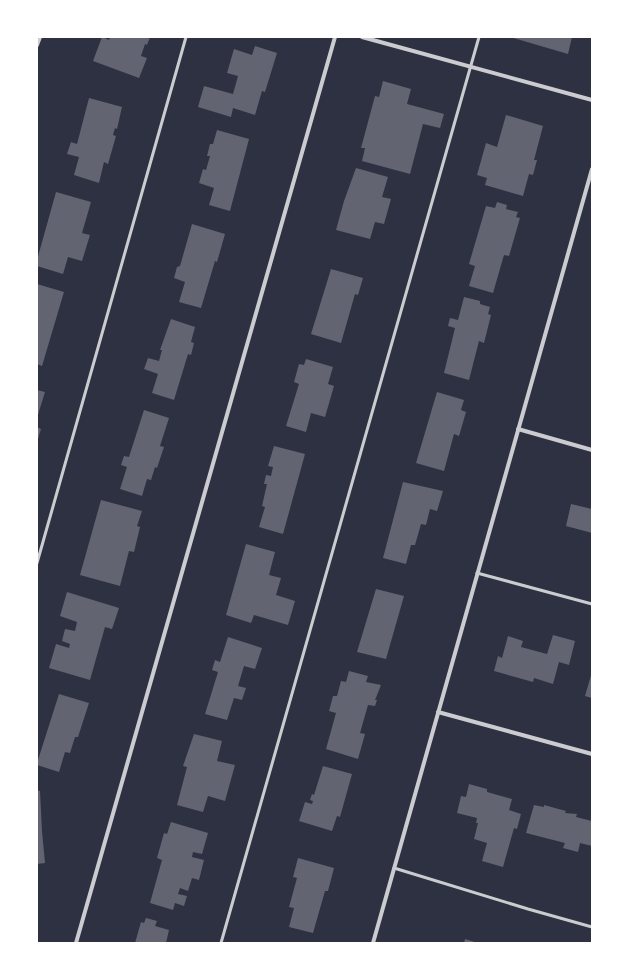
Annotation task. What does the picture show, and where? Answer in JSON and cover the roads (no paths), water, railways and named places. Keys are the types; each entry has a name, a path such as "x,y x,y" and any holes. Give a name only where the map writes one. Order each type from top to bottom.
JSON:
{"street":[{"path":"37,45 40,37"},
{"path":"76,943 335,37"},
{"path":"362,37 592,100"},
{"path":"373,943 592,169"},
{"path":"518,429 592,450"},
{"path":"438,712 592,754"}],"lane":[{"path":"37,563 186,37"},
{"path":"221,943 479,37"},
{"path":"477,573 592,604"},
{"path":"394,868 592,927"}]}
